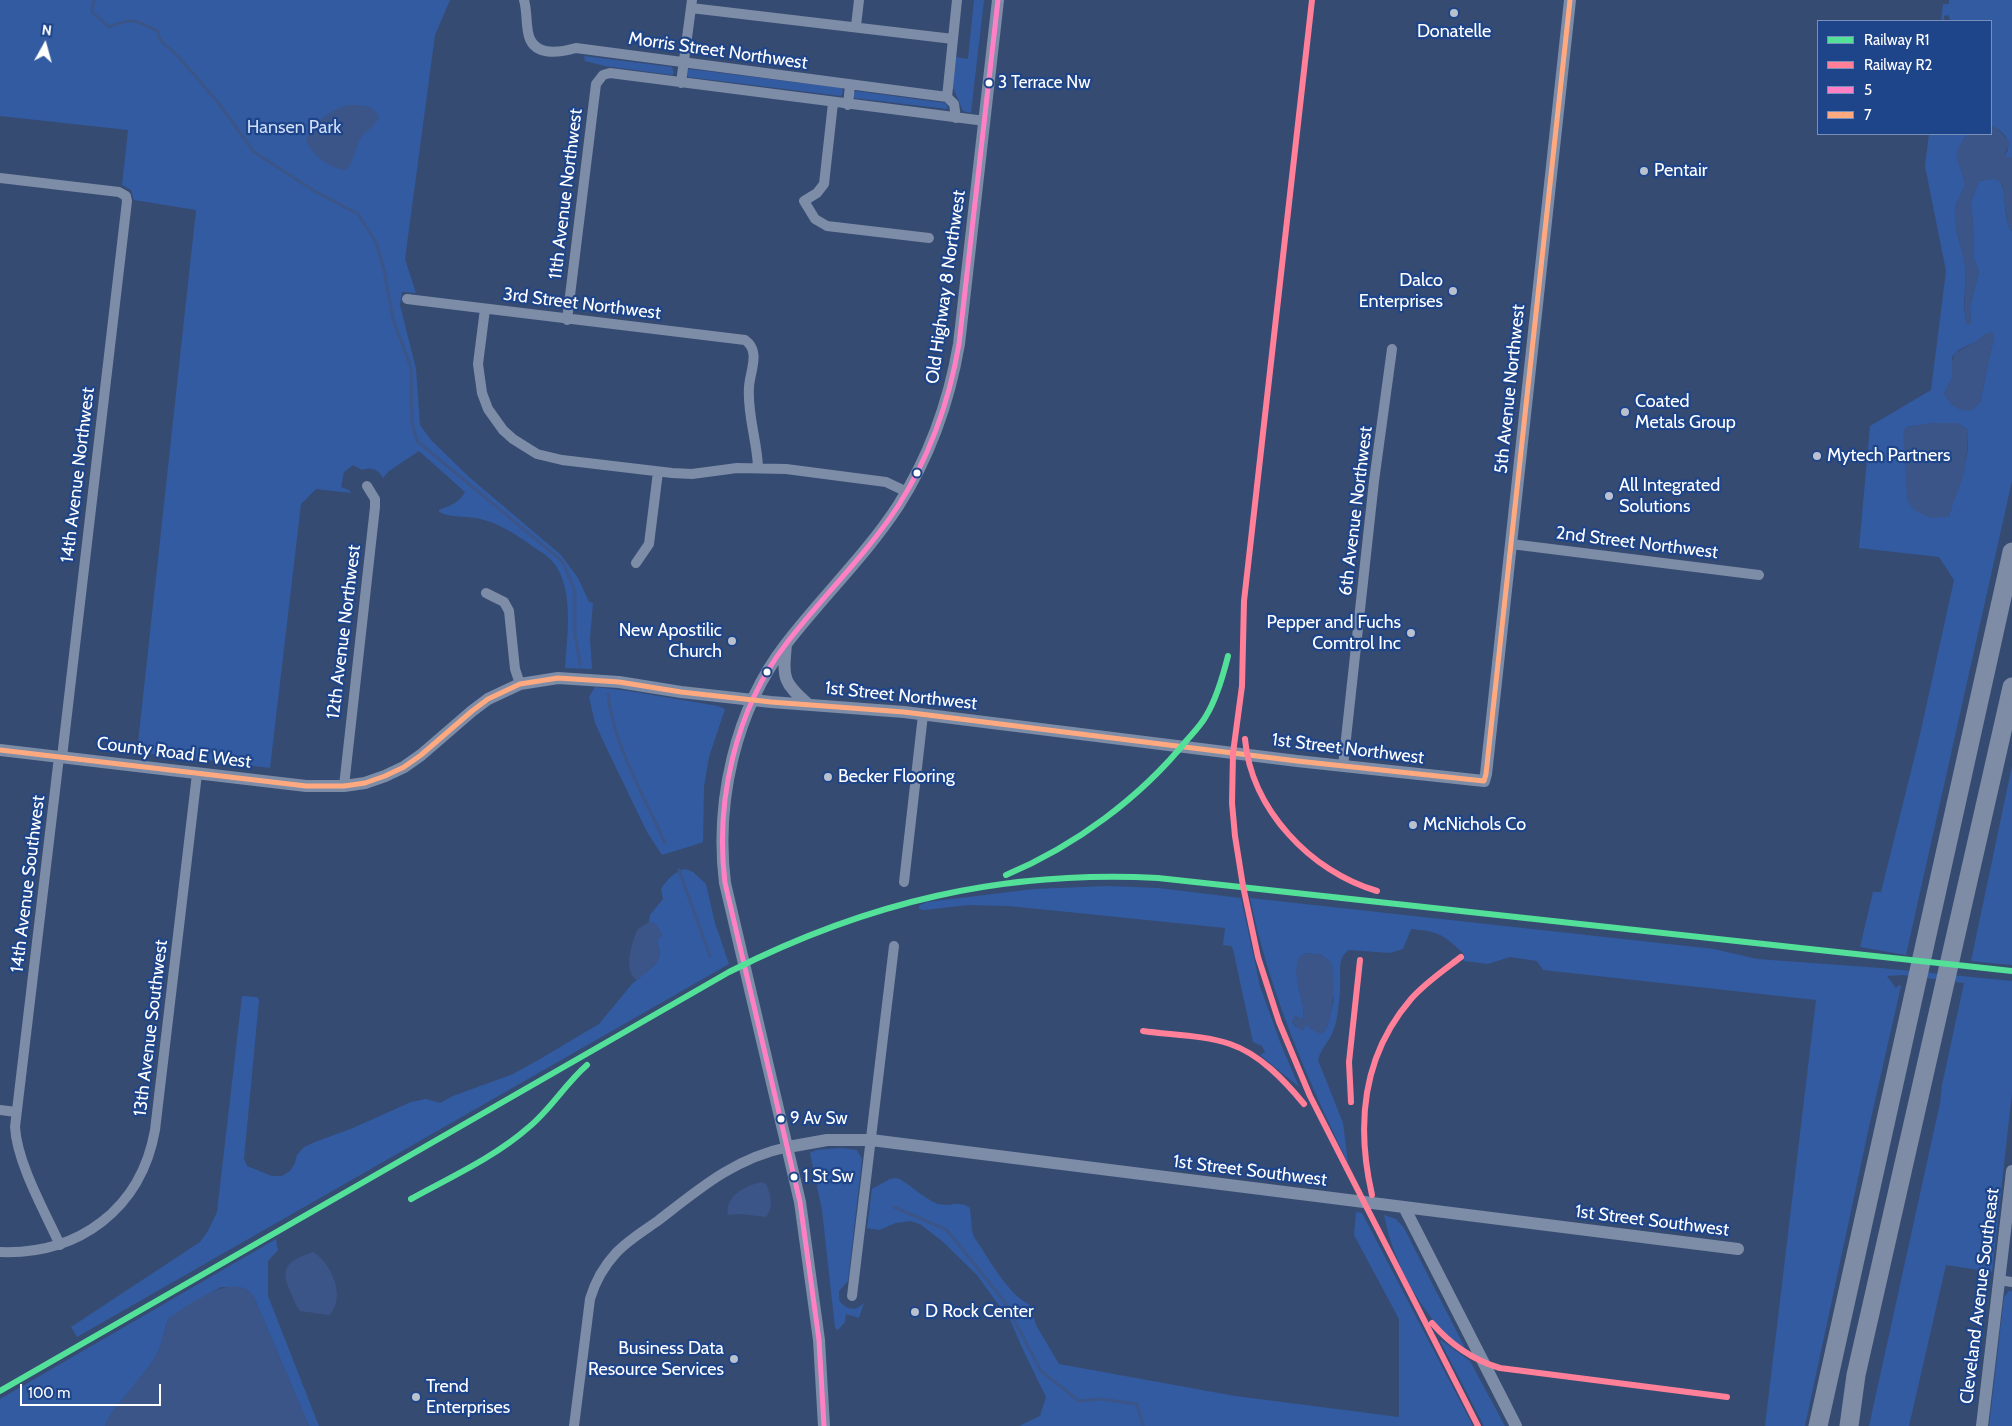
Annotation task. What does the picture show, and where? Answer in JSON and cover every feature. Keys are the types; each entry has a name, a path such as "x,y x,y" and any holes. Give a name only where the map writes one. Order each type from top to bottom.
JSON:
{"highway":[{"path":"1818,1426 2012,552"},
{"path":"1849,1426 1856,1375 2012,687"}],"street":[{"name":"Morris Street Northwest","path":"524,0 528,16 528,33 532,44 539,50 560,52 576,48 947,97"},
{"path":"856,26 859,0"},
{"path":"956,118 954,104 947,97 957,0"},
{"name":"Old Highway 8 Northwest","path":"824,1426 815,1303 800,1202 725,883 721,852 722,820 731,767 752,700 786,644 869,544 907,492 926,456 937,429 955,370 963,314 998,0"},
{"name":"5th Avenue Northwest","path":"1484,781 1570,0"},
{"path":"953,39 692,4 681,83 985,121"},
{"name":"11th Avenue Northwest","path":"567,320 596,84 603,75 610,73 681,83"},
{"path":"848,104 850,85"},
{"path":"833,103 824,184 817,193 804,200 815,219 827,226 929,238"},
{"name":"14th Avenue Northwest","path":"0,178 115,191 126,196 61,757"},
{"name":"3rd Street Northwest","path":"407,299 567,320 740,339 752,346 754,354 749,386 749,404 758,468"},
{"path":"485,309 478,364 479,379 488,408 503,430 524,447 544,456 658,472 692,474 736,468 758,468 886,482 907,492"},
{"name":"6th Avenue Northwest","path":"1343,766 1374,481 1392,349"},
{"path":"636,564 649,544 658,472"},
{"name":"12th Avenue Northwest","path":"344,786 376,499 367,486"},
{"name":"2nd Street Northwest","path":"1511,544 1759,575"},
{"path":"486,593 504,602 509,611 516,669 520,684"},
{"path":"786,644 784,672 787,683 792,690 809,704"},
{"name":"1st Street Northwest","path":"344,786 365,783 404,767 488,699 520,684 549,679 580,678 752,700 923,715 1343,766 1484,781"},
{"path":"904,882 923,715"},
{"name":"County Road E West","path":"0,750 306,786 344,786"},
{"name":"14th Avenue Southwest","path":"60,1245 21,1158 16,1140 16,1112 61,757"},
{"name":"13th Avenue Southwest","path":"0,1252 36,1251 60,1245 91,1230 120,1206 140,1178 153,1142 197,774"},
{"path":"852,1296 894,946"},
{"path":"0,1110 16,1112"},
{"name":"1st Street Southwest","path":"788,1147 827,1140 871,1140 1738,1249"},
{"path":"574,1426 590,1299 597,1280 608,1262 627,1244 725,1171 759,1154 788,1147"},
{"name":"Cleveland Avenue Southeast","path":"1982,1426 2006,1281 2012,1171"},
{"path":"1404,1207 1516,1426"}],"green space":[{"name":"Hansen Park","path":"0,0 450,0 435,35 405,259 416,293 402,292 400,305 416,369 420,425 431,440 469,477 561,555 578,578 589,602 593,603 590,638 592,669 565,668 568,627 567,598 564,584 552,561 518,536 496,524 479,519 450,516 439,512 439,510 457,501 465,492 419,451 389,471 383,478 374,470 369,468 362,470 353,465 344,472 341,487 349,490 351,493 316,489 301,504 270,768 137,752 196,210 134,200 131,190 122,185 128,130 0,116"},
{"path":"974,0 984,0 971,113 963,111 952,85 956,57 968,59"},
{"path":"1949,0 2012,0 2012,158 2004,157 2008,151 2008,141 2001,132 1992,126 1992,20 1950,20 1948,15 1944,16 1944,20 1941,20 1943,4 1949,4"},
{"path":"584,56 672,67 674,73 672,75 605,66 585,61"},
{"path":"689,69 842,88 843,92 841,96 688,77"},
{"path":"856,91 945,103 948,107 947,109 854,98"},
{"path":"1929,135 1967,135 1959,147 1958,153 1965,184 1956,206 1955,216 1965,267 1964,310 1967,325 1971,325 1970,307 1979,272 1974,259 1971,202 1979,181 1996,179 2000,182 2004,194 2007,220 2012,231 2012,481 1906,955 1860,947 1873,892 1881,892 1919,739 1954,580 1939,557 1859,548 1870,426 1931,390 1946,271 1925,166","holes":["1987,333 1994,337 1980,403 1953,406 1944,393 1952,378 1952,357 1958,350 1975,342","1934,423 1957,423 1967,429 1968,441 1965,463 1949,517 1906,427"]},
{"path":"595,687 718,706 725,709 709,757 704,787 703,842 662,855 647,832 595,723 589,697"},
{"path":"2012,766 2012,965 1971,961"},
{"path":"685,869 693,872 706,884 715,923 729,964 77,1337 71,1327 200,1242 208,1231 217,1212 242,996 257,997 259,1000 244,1159 247,1166 272,1176 282,1176 290,1171 297,1155 304,1147 411,1102 426,1099 440,1103 453,1096 513,1074 599,1024 632,984 657,963 660,953 657,940 660,938 656,924 649,922 650,915 663,899 661,889 663,886 674,874"},
{"path":"1107,886 1158,888 1241,898 1260,986 1280,1042 1299,1087 1260,1055 1265,1052 1262,1046 1253,1042 1233,949 1231,946 1223,945 1225,928 1009,906 968,905 919,909 920,905 927,902 1034,889"},
{"path":"1250,898 1714,949 1757,959 1881,968 2012,981 2012,1093 1992,1272 1946,1265 1909,1426 1869,1426 1940,1103 1942,1085 1964,983 1903,975 1887,976 1896,988 1899,985 1901,986 1805,1426 1765,1426 1816,1000 1543,970 1537,961 1510,957 1488,964 1464,961 1463,953 1445,937 1428,931 1411,929 1403,949 1390,953 1349,950 1342,958 1340,968 1339,1000 1335,1024 1318,1060 1343,1123 1348,1163 1291,1034 1258,933","holes":["1307,953 1322,955 1334,999 1327,1027 1307,1024 1305,1027 1296,1027 1292,1022 1297,1016 1301,1019 1304,1017 1297,979 1300,957"]},
{"path":"840,1148 857,1150 862,1159 848,1281 839,1291 839,1300 851,1309 858,1308 864,1303 859,1318 846,1314 845,1322 838,1330 835,1328 822,1210 810,1153 816,1150"},
{"path":"895,1178 900,1179 938,1204 962,1204 970,1208 974,1237 1006,1284 1022,1300 1030,1305 1036,1325 1059,1364 1235,1396 1399,1417 1399,1319 1354,1235 1356,1212 1362,1213 1473,1426 1019,1426 1040,1416 1046,1397 1007,1313 977,1275 942,1241 920,1224 910,1221 896,1223 879,1230 867,1228 872,1189"},
{"path":"1384,1215 1396,1219 1404,1228 1467,1352 1437,1325 1413,1291 1395,1254"},
{"path":"276,1239 278,1250 268,1261 268,1296 319,1426 309,1426 253,1295 244,1288 221,1287 168,1319 159,1350 150,1365 110,1415 105,1426 0,1426 0,1399"},
{"path":"2009,1291 2012,1291 2012,1426 1989,1426 2004,1297"},
{"path":"1441,1340 1470,1361 1505,1426 1484,1426"}],"shaded area":[{"path":"347,105 370,107 379,117 376,123 361,138 351,163 346,170 334,167 322,160 311,150 306,139 323,118 334,110"},
{"path":"1992,126 1996,127 2010,143 2004,156 2012,158 2012,231 2008,225 2002,184 1995,179 1979,181 1971,202 1974,259 1979,272 1970,307 1971,325 1967,325 1965,267 1955,216 1956,206 1965,184 1957,158 1958,148 1967,135 1992,135"},
{"path":"1993,332 1994,337 1980,403 1972,410 1959,409 1949,401 1944,393 1952,378 1952,362 1955,353 1987,333"},
{"path":"1934,423 1957,423 1967,429 1968,434 1964,473 1949,517 1930,518 1914,510 1907,500 1903,432 1906,427"},
{"path":"649,922 656,924 663,935 657,941 660,953 657,963 637,980 632,976 630,970 631,948 638,929"},
{"path":"1307,953 1324,957 1332,964 1332,1008 1328,1025 1324,1033 1321,1034 1310,1029 1307,1024 1304,1030 1300,1030 1292,1022 1294,1016 1301,1019 1304,1017 1296,972 1299,957"},
{"path":"762,1182 766,1184 771,1201 769,1213 766,1217 740,1214 728,1215 730,1202 738,1192"},
{"path":"313,1252 320,1257 331,1272 337,1291 337,1300 329,1315 300,1311 287,1284 286,1271 288,1266 298,1258"},
{"path":"234,1286 244,1288 253,1295 309,1426 105,1426 110,1415 150,1365 159,1350 168,1319 207,1294"}],"waterway":[{"path":"94,0 92,12 109,27 134,21 158,31 160,40 177,55 217,101 254,152 316,192 358,214 376,242 384,270 393,319 411,368 412,423 417,441 562,561 575,591 575,634 580,665"},
{"path":"608,694 611,713 623,751 665,843"},
{"path":"679,870 710,956"},
{"path":"894,1207 947,1230 1004,1301 1041,1371 1079,1401 1100,1399 1137,1404 1143,1426"}],"rail line":[{"name":"R2","path":"1312,0 1244,601 1242,686 1233,753 1232,803 1235,836 1258,957 1279,1022 1310,1096 1478,1426"},
{"name":"R1","path":"1006,875 1057,850 1081,835 1127,801 1149,781 1169,761 1204,719 1222,679 1228,656"},
{"name":"R2","path":"1245,739 1250,765 1259,790 1272,813 1288,834 1329,869 1353,882 1377,891"},
{"name":"R1","path":"0,1391 729,972 832,927 885,909 937,896 1045,879 1101,877 1158,878 2012,971"},
{"name":"R2","path":"1372,1195 1364,1143 1364,1117 1367,1092 1373,1068 1382,1044 1395,1021 1411,999 1428,982 1461,957"},
{"name":"R2","path":"1351,1102 1349,1062 1360,960"},
{"name":"R2","path":"1143,1031 1209,1039 1230,1044 1262,1061 1289,1086 1304,1104"},
{"name":"R1","path":"411,1199 472,1166 516,1138 537,1120 587,1065"},
{"name":"R2","path":"1432,1323 1446,1338 1471,1356 1500,1368 1727,1397"}],"transit line":[{"name":"5","path":"824,1426 819,1340 800,1202 725,883 723,821 726,789 742,727 768,670 786,644 858,559 898,506 920,468 944,408 959,344 998,0"},
{"name":"7","path":"0,750 306,786 344,786 365,783 404,767 488,699 520,684 558,678 619,682 681,692 771,702 904,712 1297,761 1484,781 1570,0"}],"place":[{"name":"Donatelle","path":"1454,13"},
{"name":"3 Terrace Nw","path":"989,83"},
{"name":"Pentair","path":"1644,171"},
{"name":"Dalco Enterprises","path":"1453,291"},
{"name":"Coated Metals Group","path":"1625,412"},
{"name":"Mytech Partners","path":"1817,456"},
{"name":"All Integrated Solutions","path":"1609,496"},
{"name":"Pepper and Fuchs Comtrol Inc","path":"1411,633"},
{"name":"New Apostilic Church","path":"732,641"},
{"name":"Becker Flooring","path":"828,777"},
{"name":"McNichols Co","path":"1413,825"},
{"name":"9 Av Sw","path":"781,1119"},
{"name":"1 St Sw","path":"794,1177"},
{"name":"D Rock Center","path":"915,1312"},
{"name":"Business Data Resource Services","path":"734,1359"},
{"name":"Trend Enterprises","path":"416,1397"}]}
